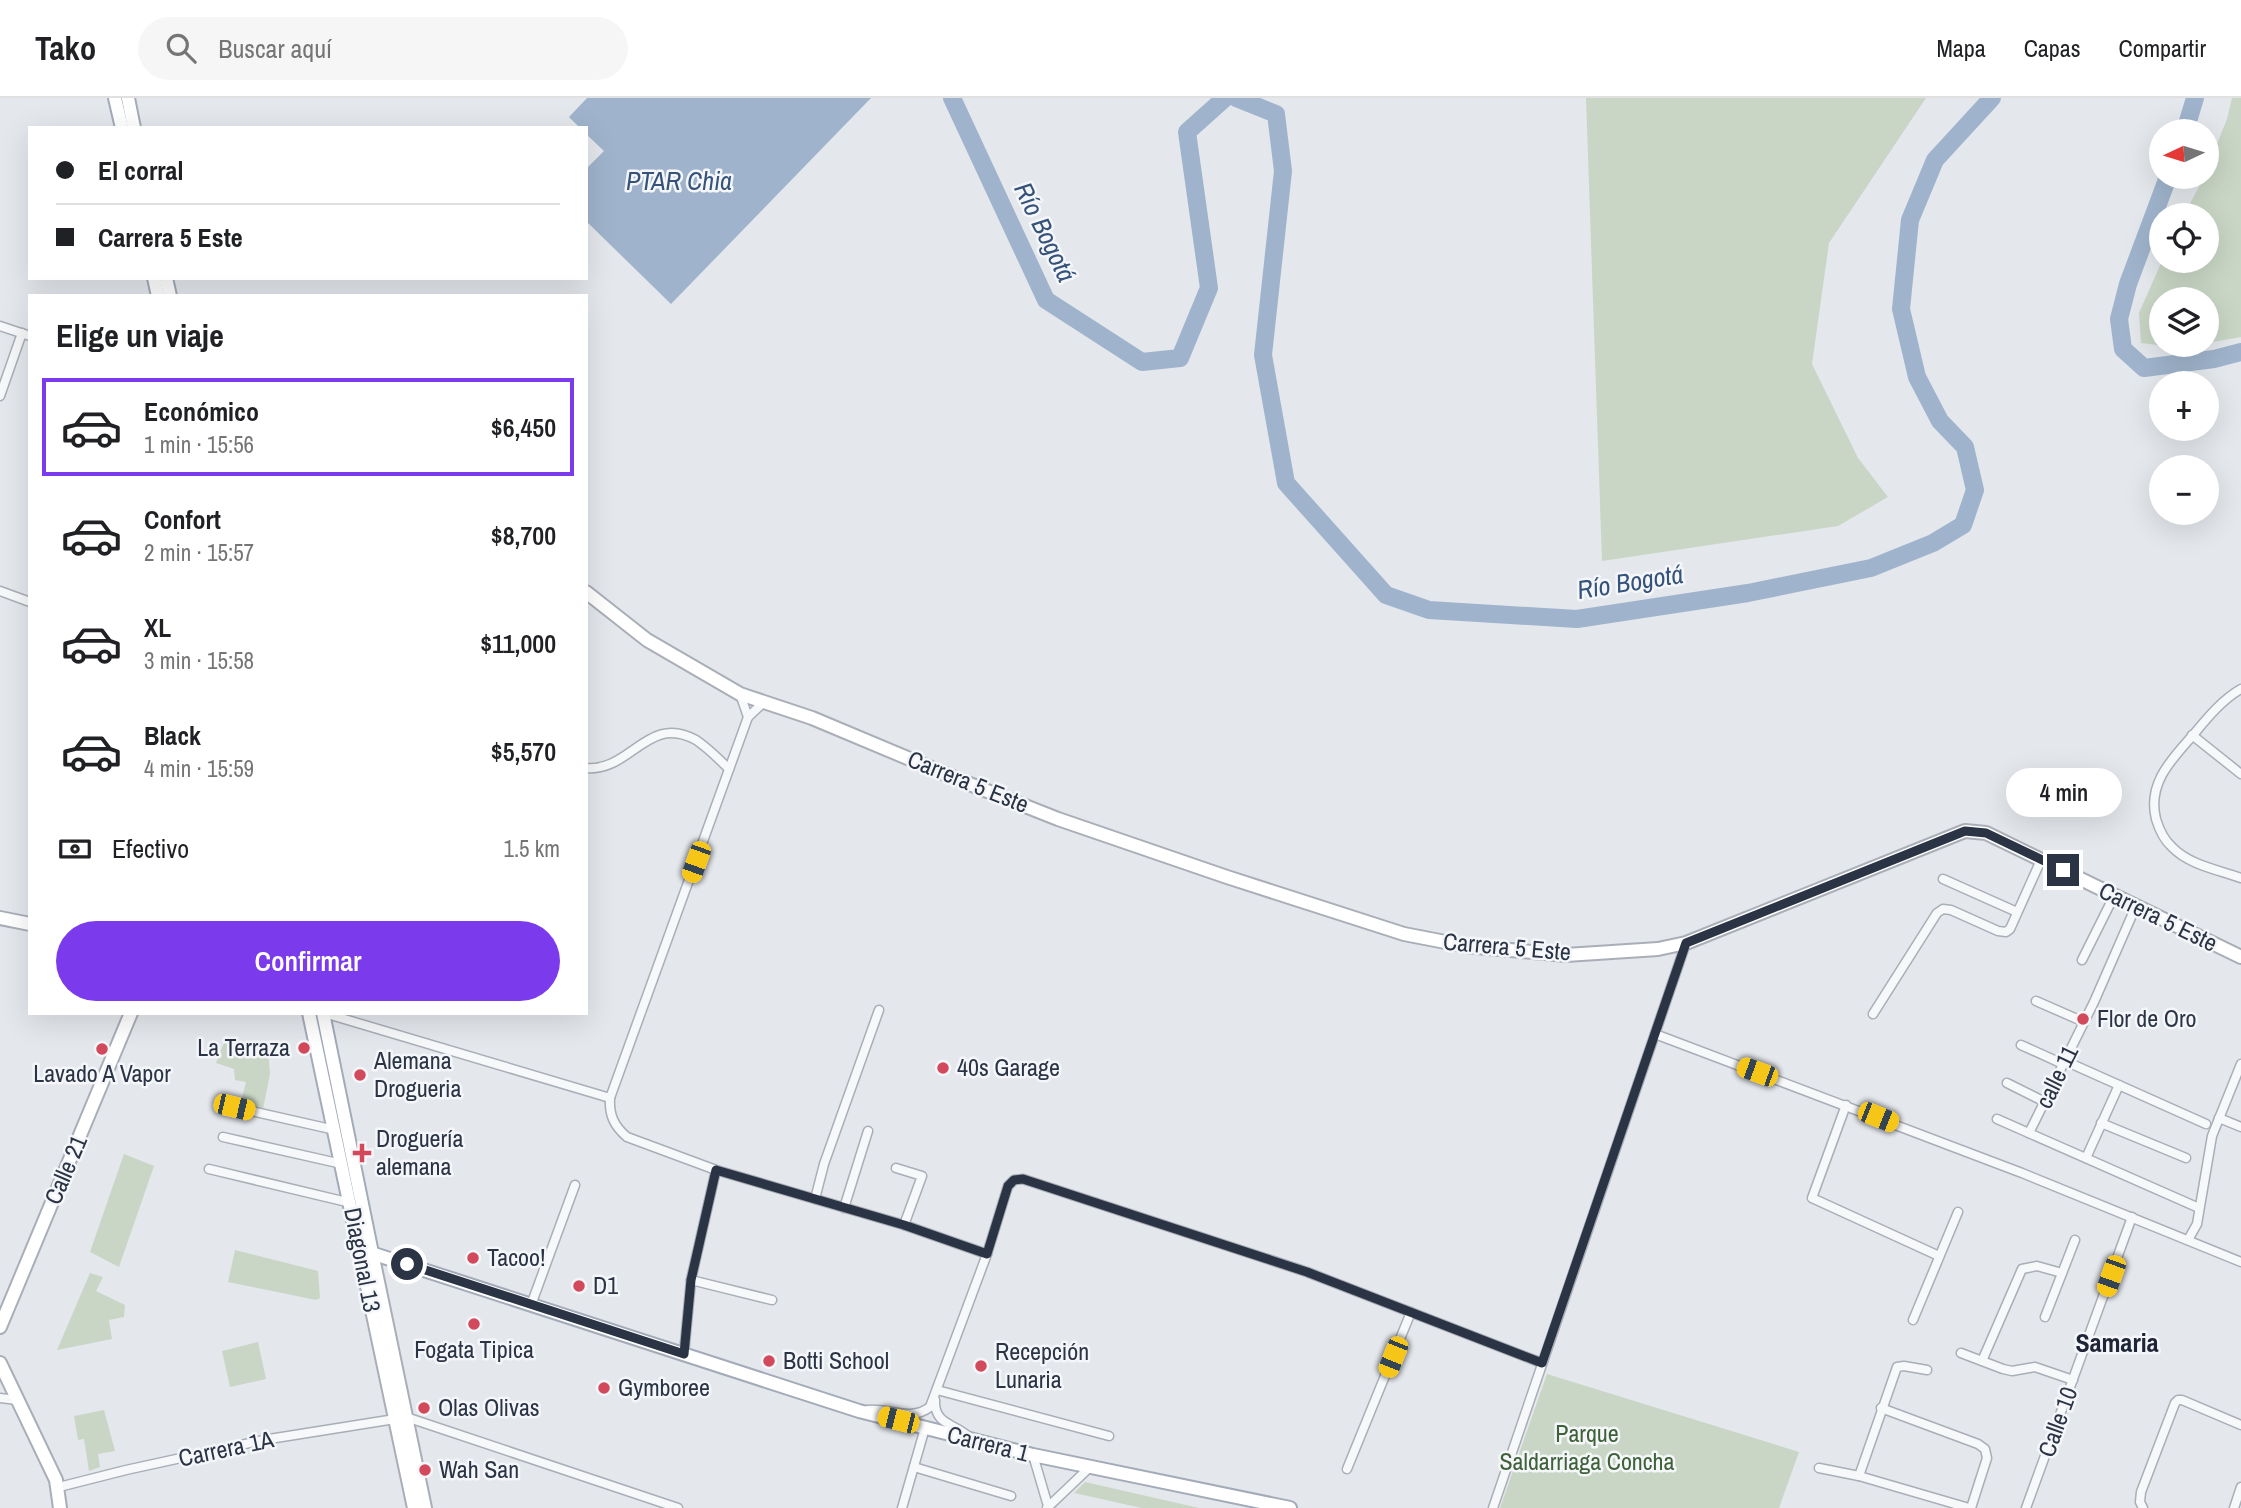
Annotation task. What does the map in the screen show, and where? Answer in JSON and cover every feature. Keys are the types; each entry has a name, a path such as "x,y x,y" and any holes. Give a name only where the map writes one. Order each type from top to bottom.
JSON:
{"street":[{"path":"116,98 122,126"},
{"path":"128,98 134,126"},
{"path":"0,326 26,335 4,374 0,396"},
{"path":"0,591 28,601"},
{"name":"Carrera 5 Este","path":"588,594 647,640 740,694 812,718 1058,818 1227,877 1405,934 1466,946 1566,955 1658,949 1686,943 1965,831 1986,833 2241,957"},
{"path":"2241,689 2192,735 2160,777 2155,792 2154,809 2158,825 2171,847 2183,857 2241,878"},
{"path":"740,694 748,717"},
{"path":"765,701 748,717 610,1098 611,1118 626,1137 716,1170 904,1225 987,1254"},
{"path":"588,768 607,767 649,738 674,733 696,740 729,769"},
{"path":"2192,735 2241,774"},
{"path":"1873,1014 1937,913 1943,909 1951,910 2006,932 2010,929 2041,860"},
{"path":"1942,879 2017,912"},
{"path":"2082,960 2115,895"},
{"name":"calle 11","path":"2029,1133 2084,1022 2136,906"},
{"path":"0,918 28,923"},
{"path":"1493,1508 1686,943"},
{"path":"2036,1002 2084,1022"},
{"path":"815,1199 824,1164 879,1010"},
{"name":"Calle 21","path":"0,1327 130,1015"},
{"name":"Diagonal 13","path":"309,1015 358,1244 425,1508"},
{"name":"Diagonal 13","path":"323,1015 372,1253 414,1508"},
{"path":"330,1015 610,1098"},
{"path":"1655,1034 1846,1105 2241,1262"},
{"path":"2021,1045 2206,1124"},
{"path":"2188,1240 2197,1224 2213,1136 2241,1064"},
{"path":"2007,1083 2045,1102"},
{"path":"2086,1158 2119,1085"},
{"path":"1846,1105 1812,1198 1939,1256"},
{"path":"234,1107 334,1130"},
{"path":"2219,1118 2241,1127"},
{"path":"1997,1119 2199,1208"},
{"path":"2101,1123 2186,1158"},
{"path":"844,1208 868,1131"},
{"path":"223,1137 342,1164"},
{"path":"896,1168 922,1176 904,1225"},
{"path":"209,1169 351,1203"},
{"path":"684,1354 691,1280 716,1170"},
{"path":"859,1411 881,1409 916,1415 930,1407 987,1254 1008,1186 1014,1180 1023,1179 1307,1272 1542,1363"},
{"path":"531,1305 576,1185"},
{"path":"1913,1320 1958,1212"},
{"name":"Calle 10","path":"2026,1508 2132,1217"},
{"path":"2045,1317 2075,1240"},
{"name":"Carrera 1","path":"358,1244 365,1251 859,1411 1033,1455 1290,1508"},
{"path":"1982,1361 2022,1269 2037,1266 2062,1273"},
{"path":"691,1280 772,1300"},
{"path":"1348,1469 1411,1312"},
{"path":"1961,1353 2012,1371 2035,1367 2073,1380"},
{"path":"0,1363 59,1488 60,1508"},
{"path":"1858,1476 1897,1367 1927,1370"},
{"path":"936,1393 1109,1436"},
{"path":"936,1393 934,1409 940,1419 949,1426 962,1429 973,1441"},
{"path":"0,1398 17,1400"},
{"path":"2143,1508 2140,1502 2141,1492 2178,1400 2241,1425"},
{"path":"1819,1468 1858,1476 1970,1508 1987,1458 1985,1449 1881,1408"},
{"name":"Carrera 1A","path":"59,1488 126,1470 263,1440 400,1418 678,1508"},
{"path":"902,1508 925,1428"},
{"path":"1033,1455 1047,1507 1090,1467"},
{"path":"914,1466 1011,1496"},
{"path":"2234,1508 2241,1488"}],"green space":[{"path":"1586,98 1926,98 1829,243 1812,364 1858,458 1888,497 1838,526 1602,561"},
{"path":"2232,98 2241,98 2241,337 2219,341 2219,287 2150,287 2157,273 2219,273 2219,203 2190,203 2198,189 2219,189 2219,139"},
{"path":"2149,290 2149,344 2141,343 2139,313"},
{"path":"224,1043 268,1047 270,1074 263,1109 241,1102 246,1082 235,1080 234,1069 216,1063"},
{"path":"124,1154 154,1166 119,1267 90,1252"},
{"path":"235,1250 318,1271 320,1298 316,1300 228,1282"},
{"path":"90,1273 103,1277 96,1291 125,1305 124,1317 109,1320 112,1339 57,1350"},
{"path":"258,1342 266,1379 230,1387 222,1351"},
{"name":"Parque Saldarriaga Concha","path":"1547,1374 1799,1452 1779,1508 1500,1508"},
{"path":"104,1410 115,1451 98,1454 100,1467 89,1471 84,1439 78,1440 74,1416"},
{"path":"1085,1482 1199,1508 1142,1508 1074,1493"}],"water":[{"name":"PTAR Chia","path":"587,98 871,98 671,304 588,223 588,167 604,151 588,136 588,126 578,126 569,117"}],"waterway":[{"name":"Río Bogotá","path":"952,98 1046,300 1142,362 1180,358 1209,288 1187,132 1225,98"},
{"name":"Río Bogotá","path":"1236,98 1276,114 1283,171 1263,355 1286,483 1386,595 1429,610 1577,619 1748,593 1871,568 1933,543 1963,525 1975,490 1965,447 1940,421 1917,377 1901,309 1910,220 1935,160 1992,98"},
{"name":"Río Bogotá","path":"2189,119 2195,98"},
{"name":"Río Bogotá","path":"2164,189 2128,284 2119,319 2123,349 2144,368 2214,359 2241,352"}],"place":[{"name":"Flor de Oro","path":"2083,1019"},
{"name":"La Terraza","path":"304,1048"},
{"name":"Lavado A Vapor","path":"102,1049"},
{"name":"40s Garage","path":"943,1068"},
{"name":"Alemana Drogueria","path":"360,1075"},
{"name":"Droguería alemana","path":"362,1153"},
{"name":"Tacoo!","path":"473,1258"},
{"name":"D1","path":"579,1286"},
{"name":"Fogata Tipica","path":"474,1324"},
{"name":"Botti School","path":"769,1361"},
{"name":"Recepción Lunaria","path":"981,1366"},
{"name":"Gymboree","path":"604,1388"},
{"name":"Olas Olivas","path":"424,1408"},
{"name":"Wah San","path":"425,1470"}],"district":[{"name":"Samaria","path":"2117,1343"}],"route":[{"path":"407,1264 684,1354 691,1280 716,1170 904,1225 987,1254 1008,1186 1014,1180 1023,1179 1307,1272 1542,1363 1686,943 1965,831 1986,833 2063,870"}]}
